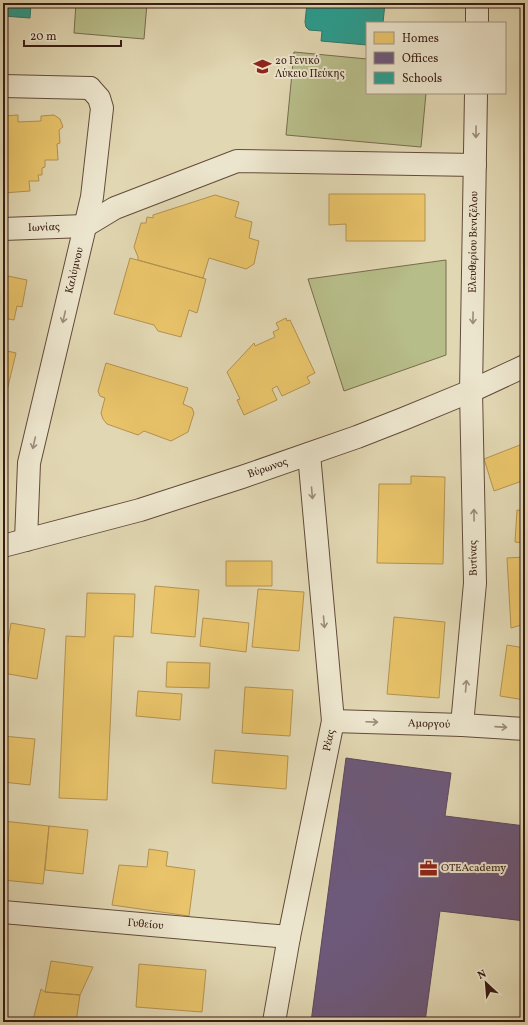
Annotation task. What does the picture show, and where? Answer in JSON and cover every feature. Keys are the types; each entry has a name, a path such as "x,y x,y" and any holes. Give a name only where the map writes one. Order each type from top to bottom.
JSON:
{"street":[{"path":"477,3 477,22"},
{"name":"Καλύμνου","path":"3,86 90,88 100,98 102,108 92,197 29,463 26,540"},
{"name":"Ελευθερίου Βενιζέλου","path":"471,391 476,94"},
{"path":"85,226 115,208 237,161 475,165"},
{"name":"Ιωνίας","path":"3,229 85,226"},
{"name":"Βύρωνος","path":"3,546 147,507 309,454 396,422 471,391 525,366"},
{"name":"Βυτίνας","path":"462,725 475,583 471,391"},
{"name":"Ρέας","path":"274,1022 288,936 333,721 309,454"},
{"name":"Αμοργού","path":"333,721 462,725 525,729"},
{"name":"Γυθείου","path":"3,912 288,936"}],"green space":[{"path":"76,3 147,3 144,39 74,33"},
{"path":"294,52 366,59 366,94 426,94 421,147 286,135"},
{"path":"446,260 446,355 344,391 308,279"}],"building: Homes":[{"path":"18,115 18,122 41,121 41,116 54,115 60,119 63,127 59,130 60,143 57,144 58,160 45,160 45,167 42,168 42,175 38,175 39,181 29,181 30,191 3,193 3,116"},
{"path":"329,194 425,194 425,241 346,241 346,224 329,225"},
{"path":"215,195 239,202 235,217 252,222 249,238 259,241 254,264 246,269 209,258 203,278 138,260 134,247 141,223 146,223 147,217 153,218 153,215"},
{"path":"130,258 206,279 197,313 189,310 181,337 158,331 154,325 114,314"},
{"path":"3,275 27,280 22,307 17,306 14,320 3,318"},
{"path":"286,318 287,321 290,320 315,373 307,377 310,383 282,396 277,386 272,389 277,400 244,415 237,400 240,399 227,372 254,343 255,346 275,337 273,332 279,329 276,323"},
{"path":"3,350 16,353 6,395 3,394"},
{"path":"106,363 188,388 183,404 192,408 194,413 188,432 171,441 144,431 138,435 107,424 101,413 105,398 100,396 98,391"},
{"path":"525,443 525,480 494,491 484,459"},
{"path":"411,476 445,477 443,564 377,563 379,484 411,484"},
{"path":"517,510 525,511 525,543 515,542"},
{"path":"525,557 525,624 511,628 507,558"},
{"path":"226,561 272,561 272,586 226,586"},
{"path":"155,586 199,590 195,637 151,633"},
{"path":"258,589 304,592 299,651 252,647"},
{"path":"87,593 135,594 133,637 114,636 107,800 59,798 66,636 85,637"},
{"path":"394,617 445,622 439,698 387,694"},
{"path":"203,618 249,623 246,652 200,646"},
{"path":"11,623 45,629 37,679 3,673"},
{"path":"507,645 525,648 525,700 500,696"},
{"path":"167,662 210,663 209,688 166,687"},
{"path":"245,687 293,690 290,736 242,733"},
{"path":"138,691 182,694 180,720 136,716"},
{"path":"3,736 35,739 30,785 3,782"},
{"path":"215,750 288,756 286,789 212,783"},
{"path":"3,821 49,826 43,884 3,880"},
{"path":"49,826 88,830 83,874 45,870"},
{"path":"149,849 168,852 166,866 195,870 189,916 112,905 119,865 147,867"},
{"path":"51,961 93,967 80,995 45,992"},
{"path":"139,964 206,970 202,1012 136,1007"},
{"path":"41,989 45,992 80,995 76,1022 39,1022 33,1020"}],"building: Offices":[{"name":"OTEAcademy","path":"346,758 451,773 445,816 525,826 525,921 440,911 425,1022 311,1022"}],"building: Schools":[{"path":"3,3 31,3 30,18 4,16 3,23"},
{"path":"307,3 385,3 383,22 366,22 366,45 321,41 322,31 309,30 306,27 305,22"}],"place":[{"name":"2ο Γενικό Λύκειο Πεύκης","path":"262,67"},
{"name":"OTEAcademy","path":"428,868"}]}
